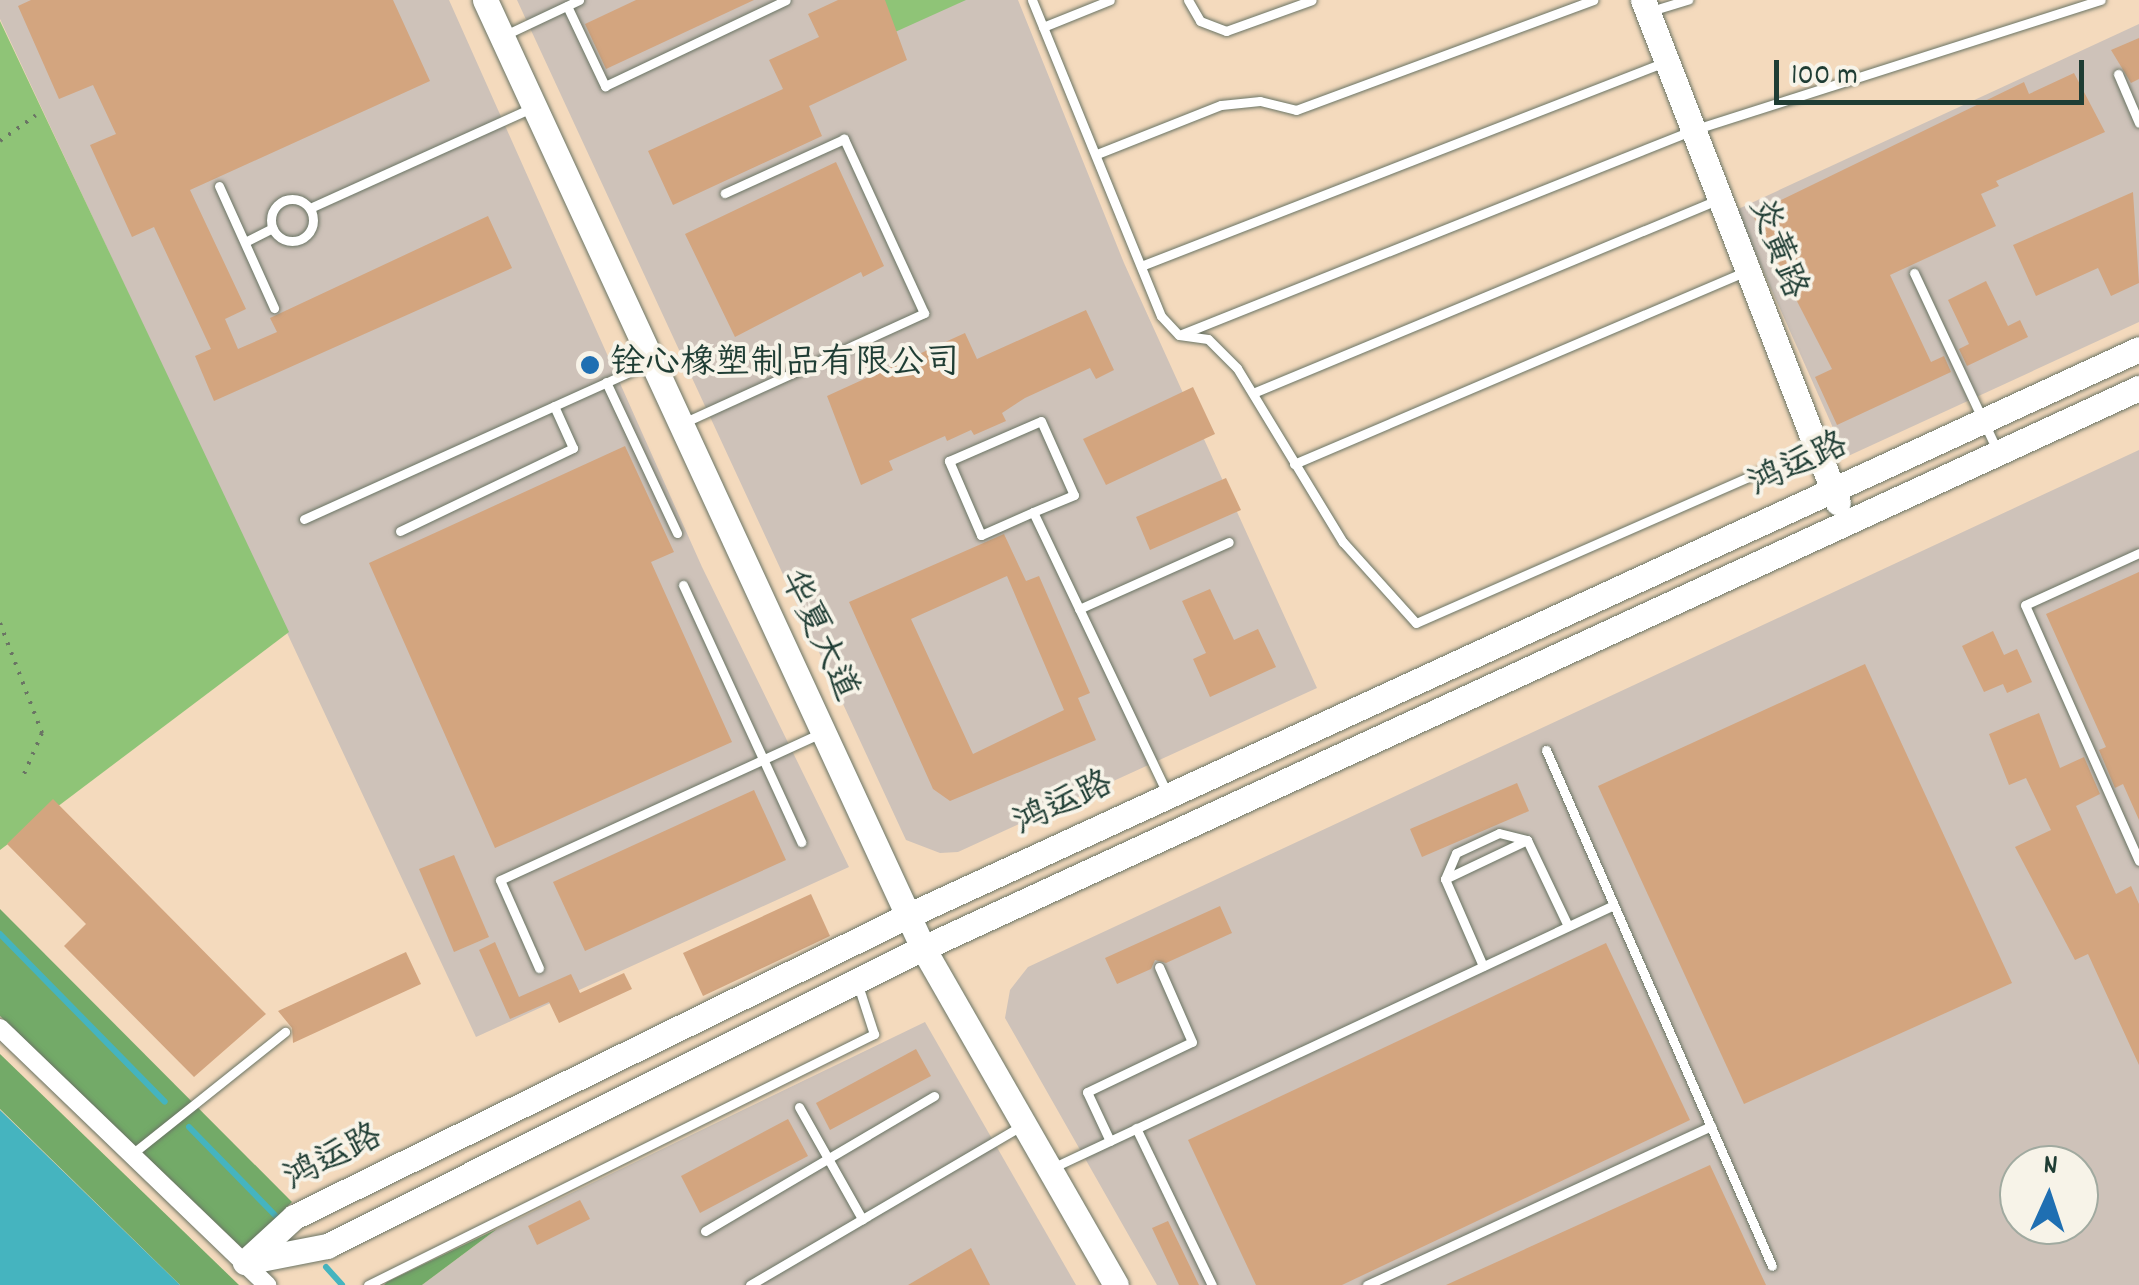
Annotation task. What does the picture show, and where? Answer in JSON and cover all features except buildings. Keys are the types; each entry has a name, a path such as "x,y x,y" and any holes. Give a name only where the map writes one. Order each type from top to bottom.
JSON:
{"street":[{"name":"华夏大道","path":"485,0 923,948 1116,1285"},
{"name":"炎黄路","path":"1646,6 1829,490 1849,520"},
{"name":"鸿运路","path":"245,1262 294,1217 908,916 2139,348"},
{"name":"鸿运路","path":"245,1262 327,1246 923,948 2139,388"},
{"path":"0,1028 267,1285"}],"lane":[{"path":"502,36 579,0"},
{"path":"567,6 605,86 786,0"},
{"path":"1032,0 1161,316 1180,335 1208,339 1253,393 1343,542 1416,623 1813,448"},
{"path":"1043,26 1110,0"},
{"path":"1188,0 1200,21 1226,31 1312,0"},
{"path":"1097,154 1220,105 1260,101 1296,110 1593,0"},
{"path":"1646,6 1688,0"},
{"path":"1180,335 1693,130 2100,0"},
{"path":"1141,266 1667,61"},
{"path":"2118,74 2139,123"},
{"path":"272,228 274,209 284,200 310,208 534,106"},
{"path":"681,424 924,314 844,139 724,194"},
{"path":"219,186 274,308"},
{"path":"1253,393 1719,199"},
{"path":"272,228 283,239 304,237 312,226 310,208"},
{"path":"245,242 272,228"},
{"path":"1294,464 1746,271"},
{"path":"1914,274 1998,452"},
{"path":"304,519 652,362"},
{"path":"606,382 678,533"},
{"path":"400,531 573,448 554,406"},
{"path":"1042,421 1074,495 1033,512 981,535 948,461 1042,421"},
{"path":"1033,512 1168,795"},
{"path":"1079,609 1230,542"},
{"path":"2139,553 2025,605 2139,861"},
{"path":"683,584 801,842"},
{"path":"539,968 500,880 823,732"},
{"path":"1546,750 1772,1266"},
{"path":"1483,966 1445,879 1450,858 1470,846 1500,833 1527,840 1568,926"},
{"path":"1445,879 1527,840"},
{"path":"1050,1169 1614,905"},
{"path":"1110,1141 1087,1092 1192,1042 1159,967"},
{"path":"368,1285 874,1034 857,981"},
{"path":"132,1154 284,1032"},
{"path":"705,1231 934,1096"},
{"path":"799,1107 862,1219"},
{"path":"750,1285 1024,1125"},
{"path":"1367,1285 1711,1126"},
{"path":"1136,1128 1212,1285"}],"path":[{"path":"0,141 36,116"},
{"path":"0,623 42,734 24,774"}],"shaded area":[{"path":"0,0 449,0 702,567 849,867 476,1037 0,19"},
{"path":"517,0 1018,0 1124,263 1317,688 958,852 940,853 906,840"},
{"path":"2139,24 2139,322 1846,457 1736,210"},
{"path":"2139,450 2139,1285 1157,1285 1005,1018 1010,990 1028,967"},
{"path":"925,1022 1076,1285 422,1285 497,1229"}],"green space":[{"path":"866,0 966,0 884,37"},
{"path":"0,21 289,632 0,850"},
{"path":"0,909 292,1202 244,1250 0,1016"},
{"path":"0,1054 239,1285 180,1285 0,1109"},
{"path":"497,1229 422,1285 384,1285 387,1282"}],"water":[{"path":"0,1110 180,1285 0,1285"}],"waterway":[{"path":"0,934 165,1102"},
{"path":"189,1127 276,1216"},
{"path":"326,1267 342,1285"}],"place":[{"name":"铨心橡塑制品有限公司","path":"590,365"}]}
